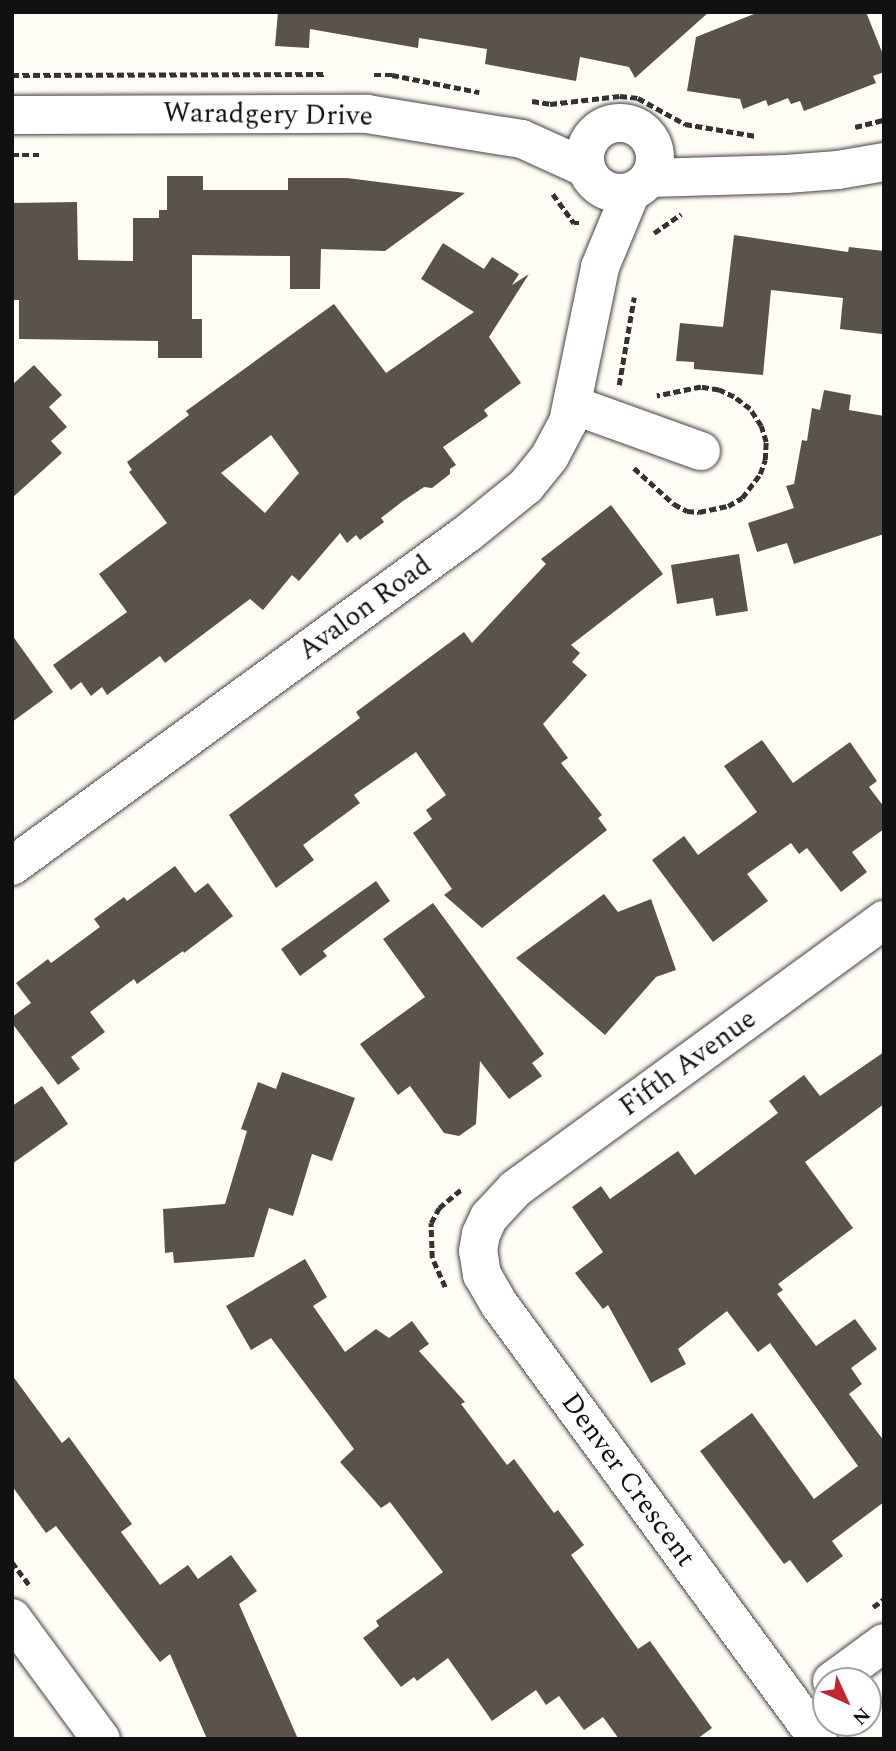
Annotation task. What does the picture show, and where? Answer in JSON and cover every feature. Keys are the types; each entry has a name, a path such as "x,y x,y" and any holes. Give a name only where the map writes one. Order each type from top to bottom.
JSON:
{"street":[{"name":"Waradgery Drive","path":"12,115 368,114 522,139 623,173 730,174 838,170 884,162"},
{"name":"Waradgery Drive","path":"522,139 597,131 606,125 628,123 639,127 623,173"},
{"name":"Avalon Road","path":"12,866 508,503 550,456 573,405 600,267 623,173 586,148 597,131"},
{"path":"573,405 701,451"},
{"name":"Fifth Avenue","path":"482,1196 515,1189 884,920"},
{"name":"Denver Crescent","path":"482,1196 478,1260 482,1275 499,1304 818,1739"},
{"path":"12,1618 101,1739"},
{"path":"851,1667 884,1643"},
{"path":"795,1707 812,1695"}],"path":[{"path":"12,155 53,155"},
{"path":"550,190 574,223 587,225"},
{"path":"644,239 692,206"},
{"path":"572,235 574,223"},
{"path":"447,1289 432,1258 431,1223 439,1208 482,1196"}],"building":[{"path":"278,12 709,12 635,78 629,67 580,57 576,81 485,64 487,49 419,38 418,48 310,29 309,48 275,46"},
{"path":"759,12 866,12 884,57 884,72 873,76 876,83 804,111 800,101 791,104 788,98 768,106 766,100 743,109 740,99 687,91 696,37"},
{"path":"167,176 203,176 203,190 288,190 288,178 347,178 465,193 385,251 321,249 320,289 290,289 290,256 192,255 192,319 202,319 202,358 158,358 158,341 19,339 19,300 12,300 12,203 77,202 78,260 133,261 133,218 159,218 159,210 167,210"},
{"path":"734,235 848,252 849,247 884,251 882,334 840,329 843,298 771,290 763,375 694,369 694,362 676,361 680,323 723,327"},
{"path":"443,243 484,269 492,257 519,274 512,285 529,274 489,337 521,383 484,410 488,416 443,447 456,465 450,469 450,474 432,488 424,487 403,501 381,518 384,522 360,540 356,535 347,543 340,533 299,581 292,575 263,610 250,599 165,663 160,656 107,695 102,687 91,696 81,682 71,690 53,665 127,612 99,574 167,523 129,472 132,470 127,462 189,415 186,411 334,304 386,373 474,312 421,279","holes":["271,435 299,473 265,513 221,473"]},
{"path":"34,365 62,395 49,407 67,427 51,441 62,453 12,498 12,385"},
{"path":"824,390 851,395 849,410 884,416 884,534 794,564 787,543 757,552 748,523 794,508 786,486 794,484 802,440 807,441 812,408 820,410"},
{"path":"611,505 663,574 571,645 580,653 572,662 587,675 543,724 568,758 561,763 602,815 598,818 607,830 482,928 444,895 452,889 413,833 432,819 426,810 446,795 416,752 354,795 360,803 303,845 314,860 276,888 229,815 360,718 356,712 464,632 472,643 546,564 541,559"},
{"path":"739,554 748,611 716,616 713,598 677,604 671,565"},
{"path":"12,635 53,692 12,722"},
{"path":"762,740 793,783 850,742 877,781 869,787 884,807 884,829 852,852 867,872 841,892 807,848 799,854 791,843 747,874 768,901 713,942 652,860 684,836 698,855 757,812 724,766"},
{"path":"175,866 195,893 208,883 233,916 184,953 183,951 137,984 134,979 90,1012 105,1032 71,1057 80,1069 58,1085 12,1023 12,1017 31,1003 16,983 48,959 51,963 100,927 94,919 124,897 127,901"},
{"path":"376,881 390,901 323,951 327,956 300,976 281,949"},
{"path":"604,894 618,912 651,899 676,970 656,977 605,1035 516,958"},
{"path":"433,903 544,1054 532,1063 542,1076 509,1099 480,1061 476,1124 459,1136 444,1133 410,1086 398,1095 360,1044 425,997 383,939"},
{"path":"884,1052 884,1104 805,1162 853,1228 778,1284 783,1290 777,1294 816,1346 855,1319 877,1349 851,1368 862,1384 849,1394 884,1441 884,1502 832,1541 843,1556 807,1583 790,1560 784,1564 700,1451 752,1413 814,1499 858,1466 770,1343 758,1352 727,1311 678,1349 686,1364 651,1383 608,1305 603,1309 575,1273 603,1252 572,1207 601,1186 610,1199 678,1151 695,1175 778,1113 769,1101 804,1075 820,1096"},
{"path":"282,1072 355,1098 332,1161 312,1154 293,1216 269,1208 254,1257 174,1263 173,1252 165,1253 163,1209 225,1204 247,1131 241,1129 258,1082 276,1089"},
{"path":"42,1086 68,1124 12,1164 12,1106"},
{"path":"305,1259 327,1297 313,1306 345,1352 376,1329 389,1338 412,1321 429,1344 419,1351 465,1402 461,1404 507,1465 514,1459 554,1513 558,1510 584,1545 571,1555 638,1649 650,1641 712,1728 697,1739 619,1739 603,1717 584,1730 559,1696 546,1705 536,1690 492,1721 448,1658 417,1681 414,1677 401,1687 363,1638 379,1626 376,1621 443,1572 390,1502 381,1508 340,1462 354,1449 271,1338 251,1350 226,1306"},
{"path":"12,1375 62,1443 69,1437 132,1524 121,1532 160,1585 188,1565 198,1579 231,1555 257,1591 239,1604 298,1739 207,1739 170,1654 160,1662 56,1526 46,1533 12,1486"}]}
